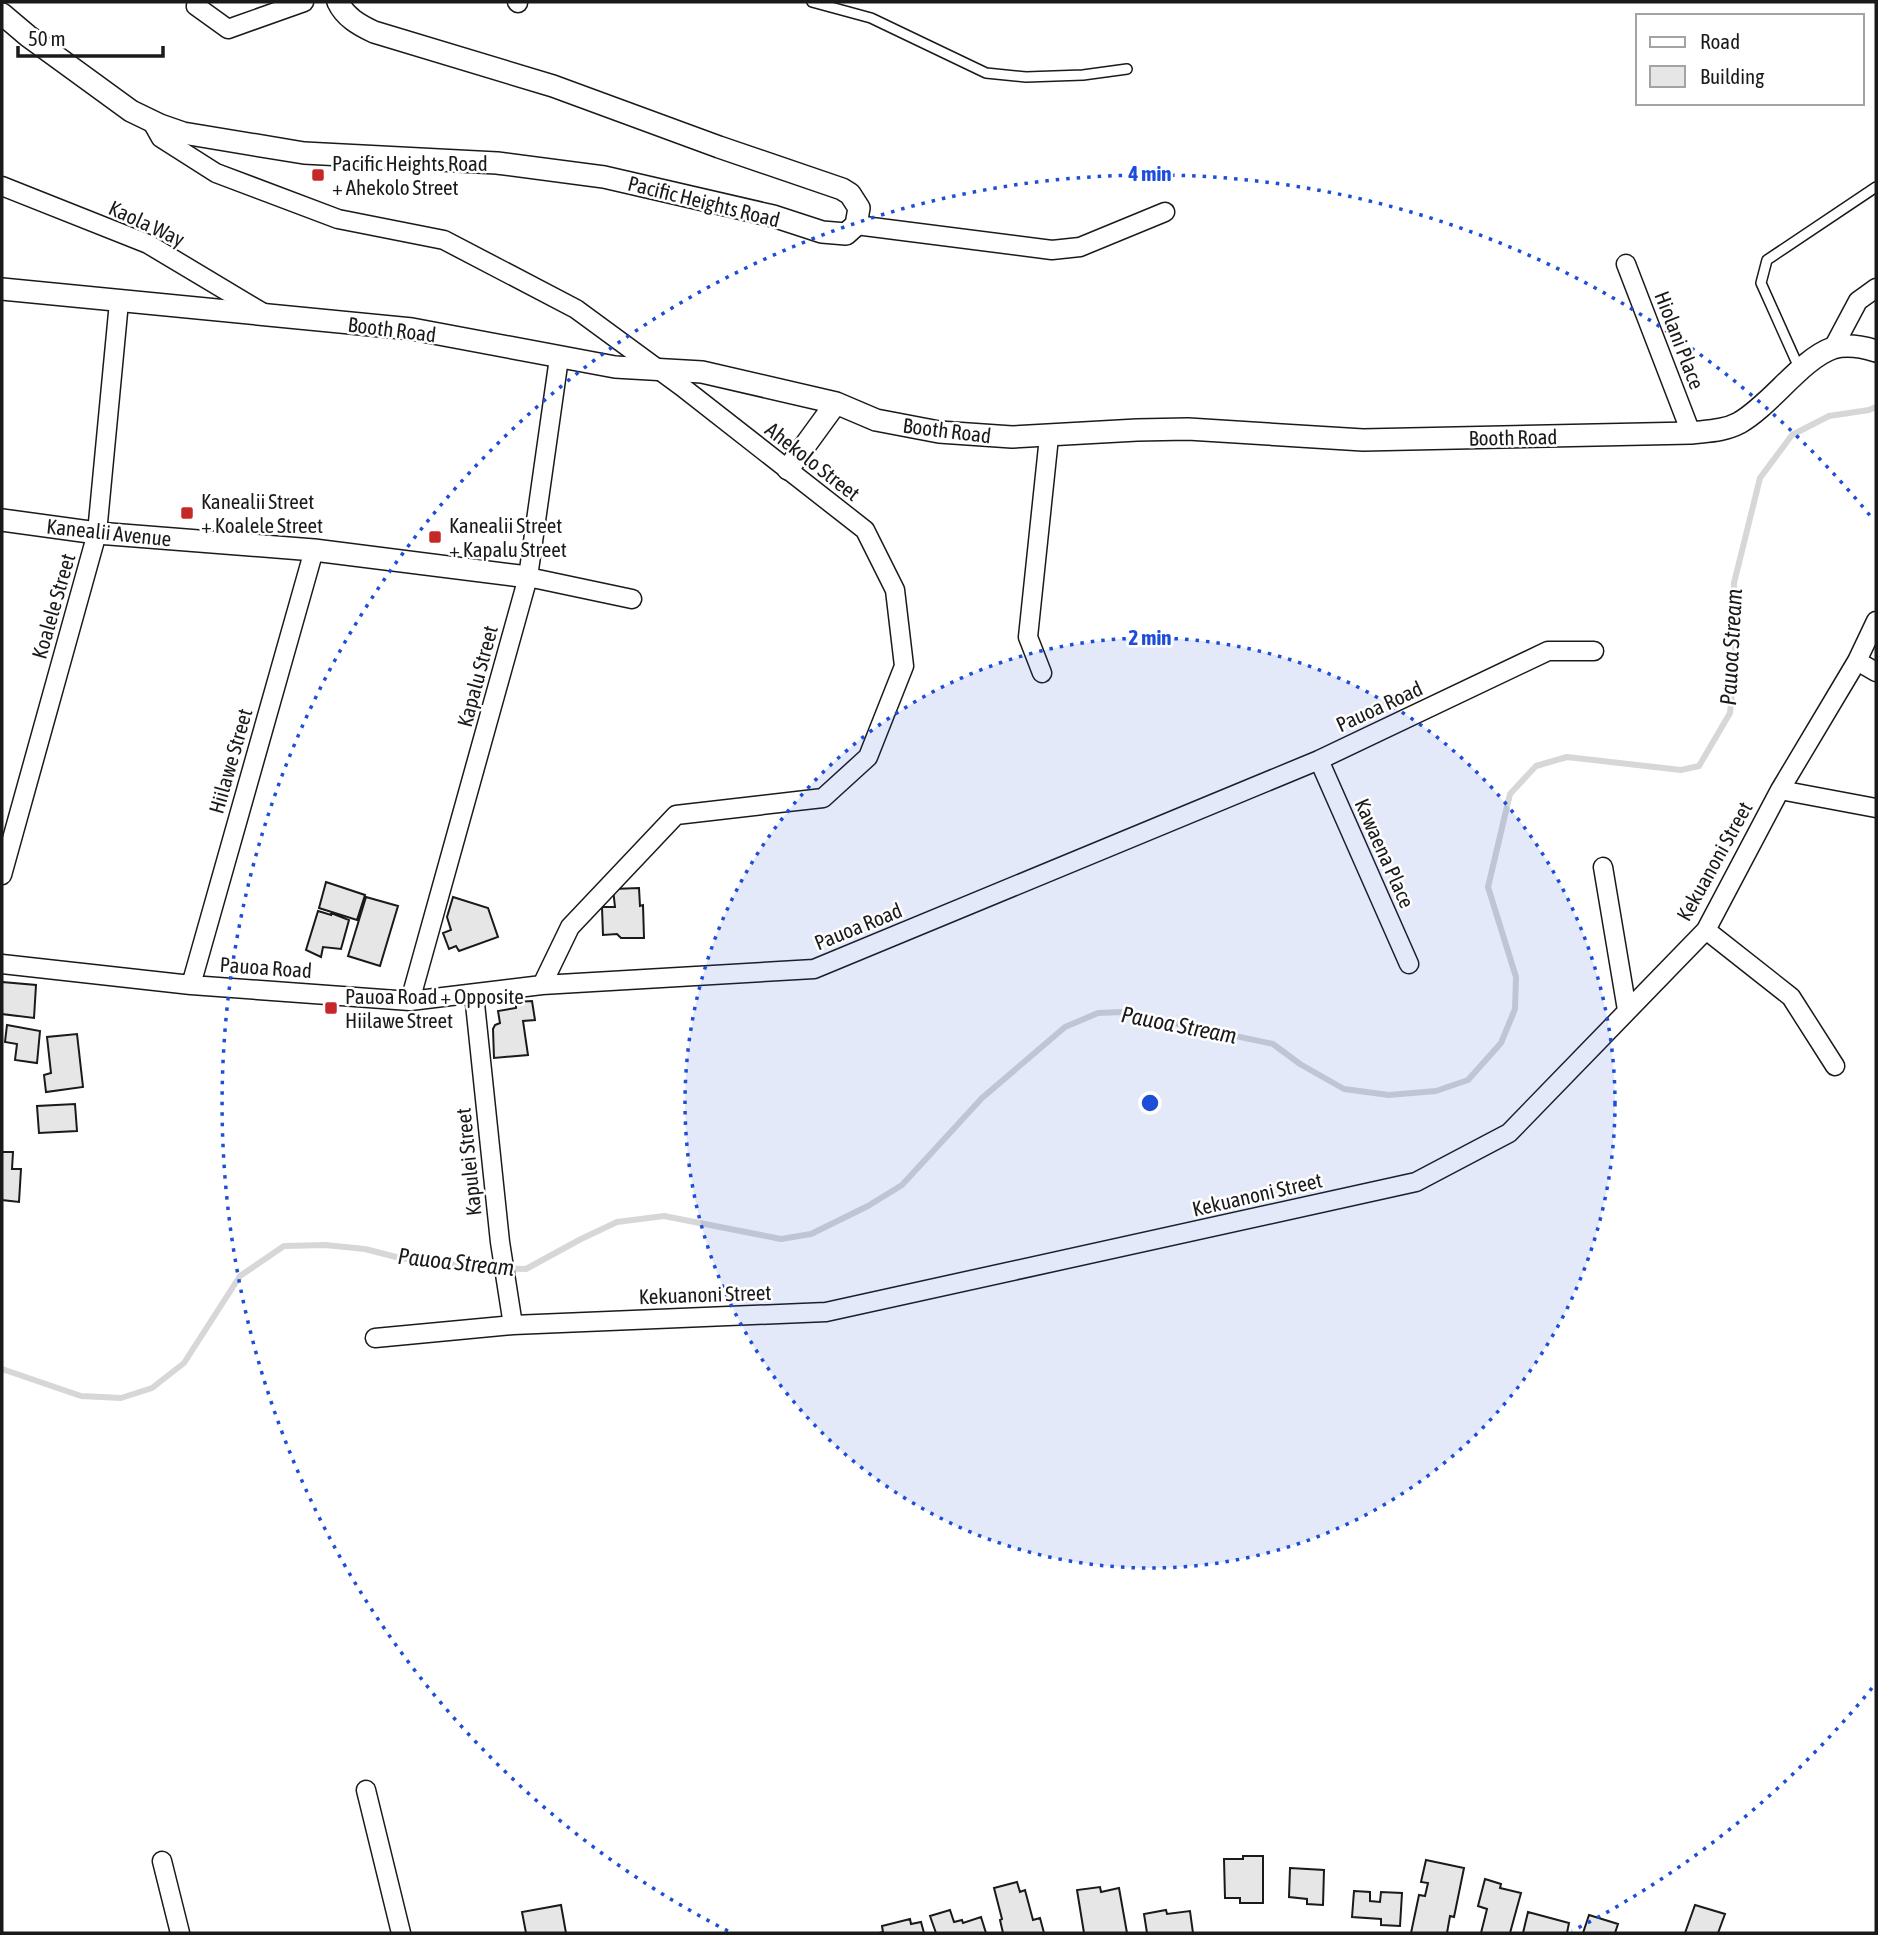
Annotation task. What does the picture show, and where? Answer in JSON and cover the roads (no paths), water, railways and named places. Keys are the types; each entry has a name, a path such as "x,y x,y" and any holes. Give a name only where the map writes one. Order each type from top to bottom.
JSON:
{"street":[{"path":"197,2 196,6 228,29 304,2"},
{"path":"338,2 347,16 374,32 553,86 842,189 850,194 859,208 856,225 1052,250 1080,247 1166,212"},
{"name":"Pacific Heights Road","path":"2,14 131,111 183,133 304,153 498,163 604,177 773,216 835,234 846,234 856,225"},
{"name":"Ahekolo Street","path":"152,122 160,138 216,173 338,219 444,240 576,309 661,371 864,530 895,590 904,666 869,757 823,798 676,815 570,927 542,985"},
{"name":"Kaola Way","path":"2,186 148,244 266,315"},
{"name":"Hiolani Place","path":"1626,264 1691,433"},
{"path":"1833,348 1858,301 1876,288"},
{"name":"Booth Road","path":"2,289 412,329 615,367 702,372 836,402 876,420 939,432 1012,437 1188,429 1363,440 1691,433 1720,430 1738,424 1758,410 1813,361 1833,348"},
{"name":"Koalele Street","path":"2,875 97,533 119,302"},
{"path":"1833,348 1861,346 1876,351"},
{"name":"Kapalu Street","path":"410,1000 528,577 559,358"},
{"path":"788,470 836,402"},
{"path":"1042,673 1028,637 1049,436"},
{"name":"Kanealii Avenue","path":"2,520 97,533 314,550 528,577 632,599"},
{"name":"Hiilawe Street","path":"191,985 314,550"},
{"name":"Kekuanoni Street","path":"375,1338 513,1325 827,1312 1416,1182 1508,1133 1706,930 1780,790 1857,661 1876,621"},
{"name":"Pauoa Road","path":"2,964 191,985 410,1000 542,985 814,969 1319,760 1548,651 1594,651"},
{"path":"1857,661 1876,672"},
{"name":"Kawaena Place","path":"1319,760 1409,964"},
{"path":"1780,790 1876,808"},
{"path":"1604,867 1627,1010"},
{"path":"1706,930 1791,997 1835,1066"},
{"name":"Kapulei Street","path":"474,994 500,1242 513,1325"},
{"path":"366,1790 401,1933"},
{"path":"162,1861 180,1933"}],"lane":[{"path":"812,2 871,18 986,73 1083,75 1126,69"},
{"path":"1800,372 1761,283 1768,260 1876,187"}],"waterway":[{"name":"Pauoa Stream","path":"2,1369 81,1396 121,1398 152,1388 184,1363 240,1276 284,1246 325,1245 479,1268 526,1269 617,1222 664,1216 781,1239 811,1234 868,1206 902,1185 982,1098 1065,1027 1098,1013 1122,1012 1273,1044 1300,1064 1344,1089 1389,1095 1436,1091 1468,1080 1501,1043 1515,1009 1516,977 1488,887 1510,794 1536,766 1567,757 1681,770 1699,766 1730,713 1735,660 1734,583 1760,478 1792,435 1829,416 1876,407"}],"place":[{"name":"Pacific Heights Road + Ahekolo Street","path":"318,175"},
{"name":"Kanealii Street + Koalele Street","path":"187,513"},
{"name":"Kanealii Street + Kapalu Street","path":"435,537"},
{"name":"Pauoa Road + Opposite Hiilawe Street","path":"331,1008"}]}
